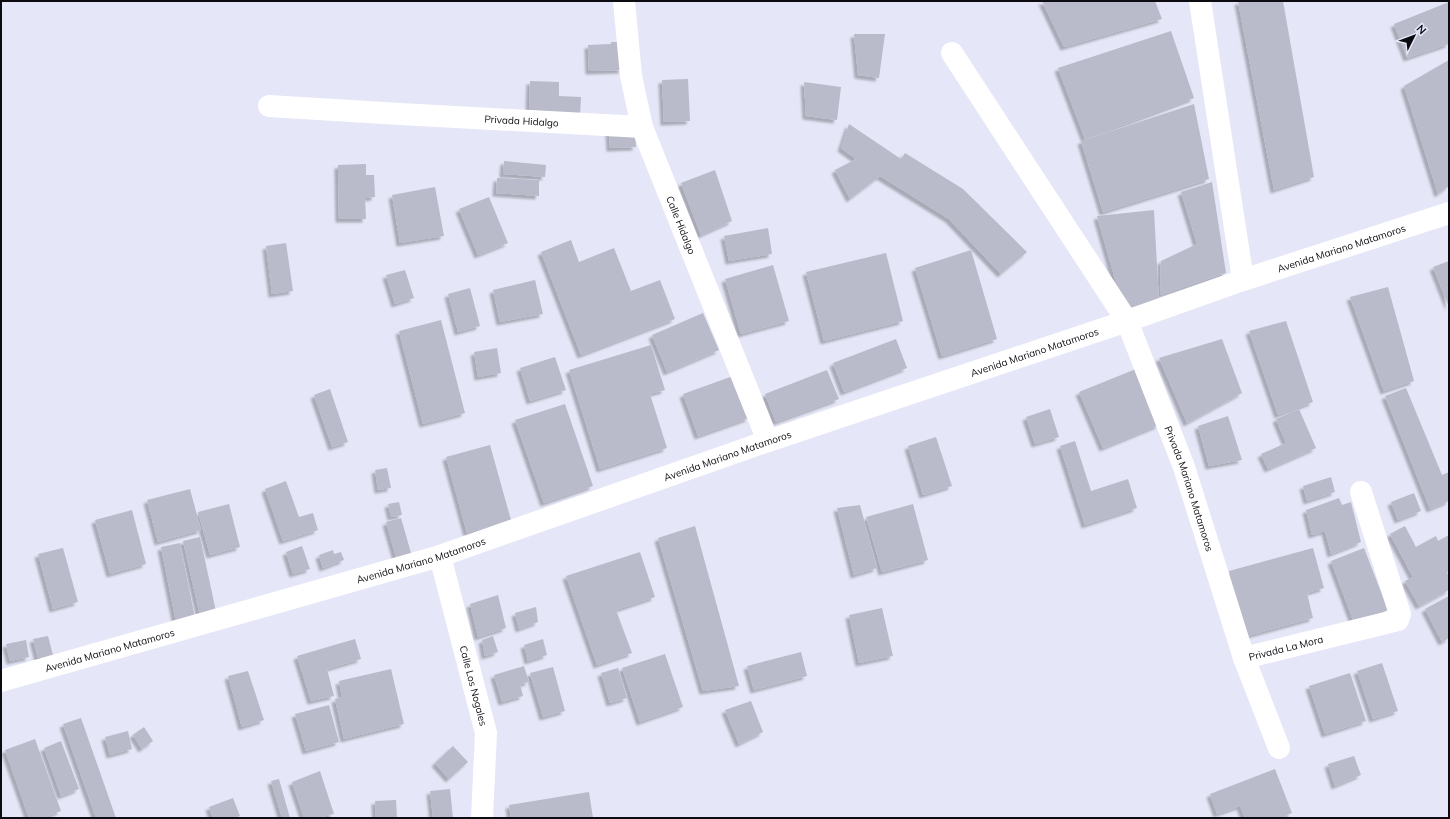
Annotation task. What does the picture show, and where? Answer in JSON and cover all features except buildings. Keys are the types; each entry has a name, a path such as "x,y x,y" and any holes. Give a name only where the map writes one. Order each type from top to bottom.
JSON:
{"street":[{"name":"Calle Hidalgo","path":"624,1 631,76 642,127 768,441"},
{"path":"1200,1 1243,280"},
{"name":"Privada Mariano Matamoros","path":"952,53 1127,321 1184,467 1244,658"},
{"name":"Privada Hidalgo","path":"269,106 642,127"},
{"name":"Avenida Mariano Matamoros","path":"1,680 440,556 768,441 1127,321 1243,280 1449,213"},
{"name":"Privada La Mora","path":"1279,748 1244,658 1398,620 1400,614 1361,492"},
{"name":"Calle Los Nogales","path":"440,556 486,734 482,818"}]}
